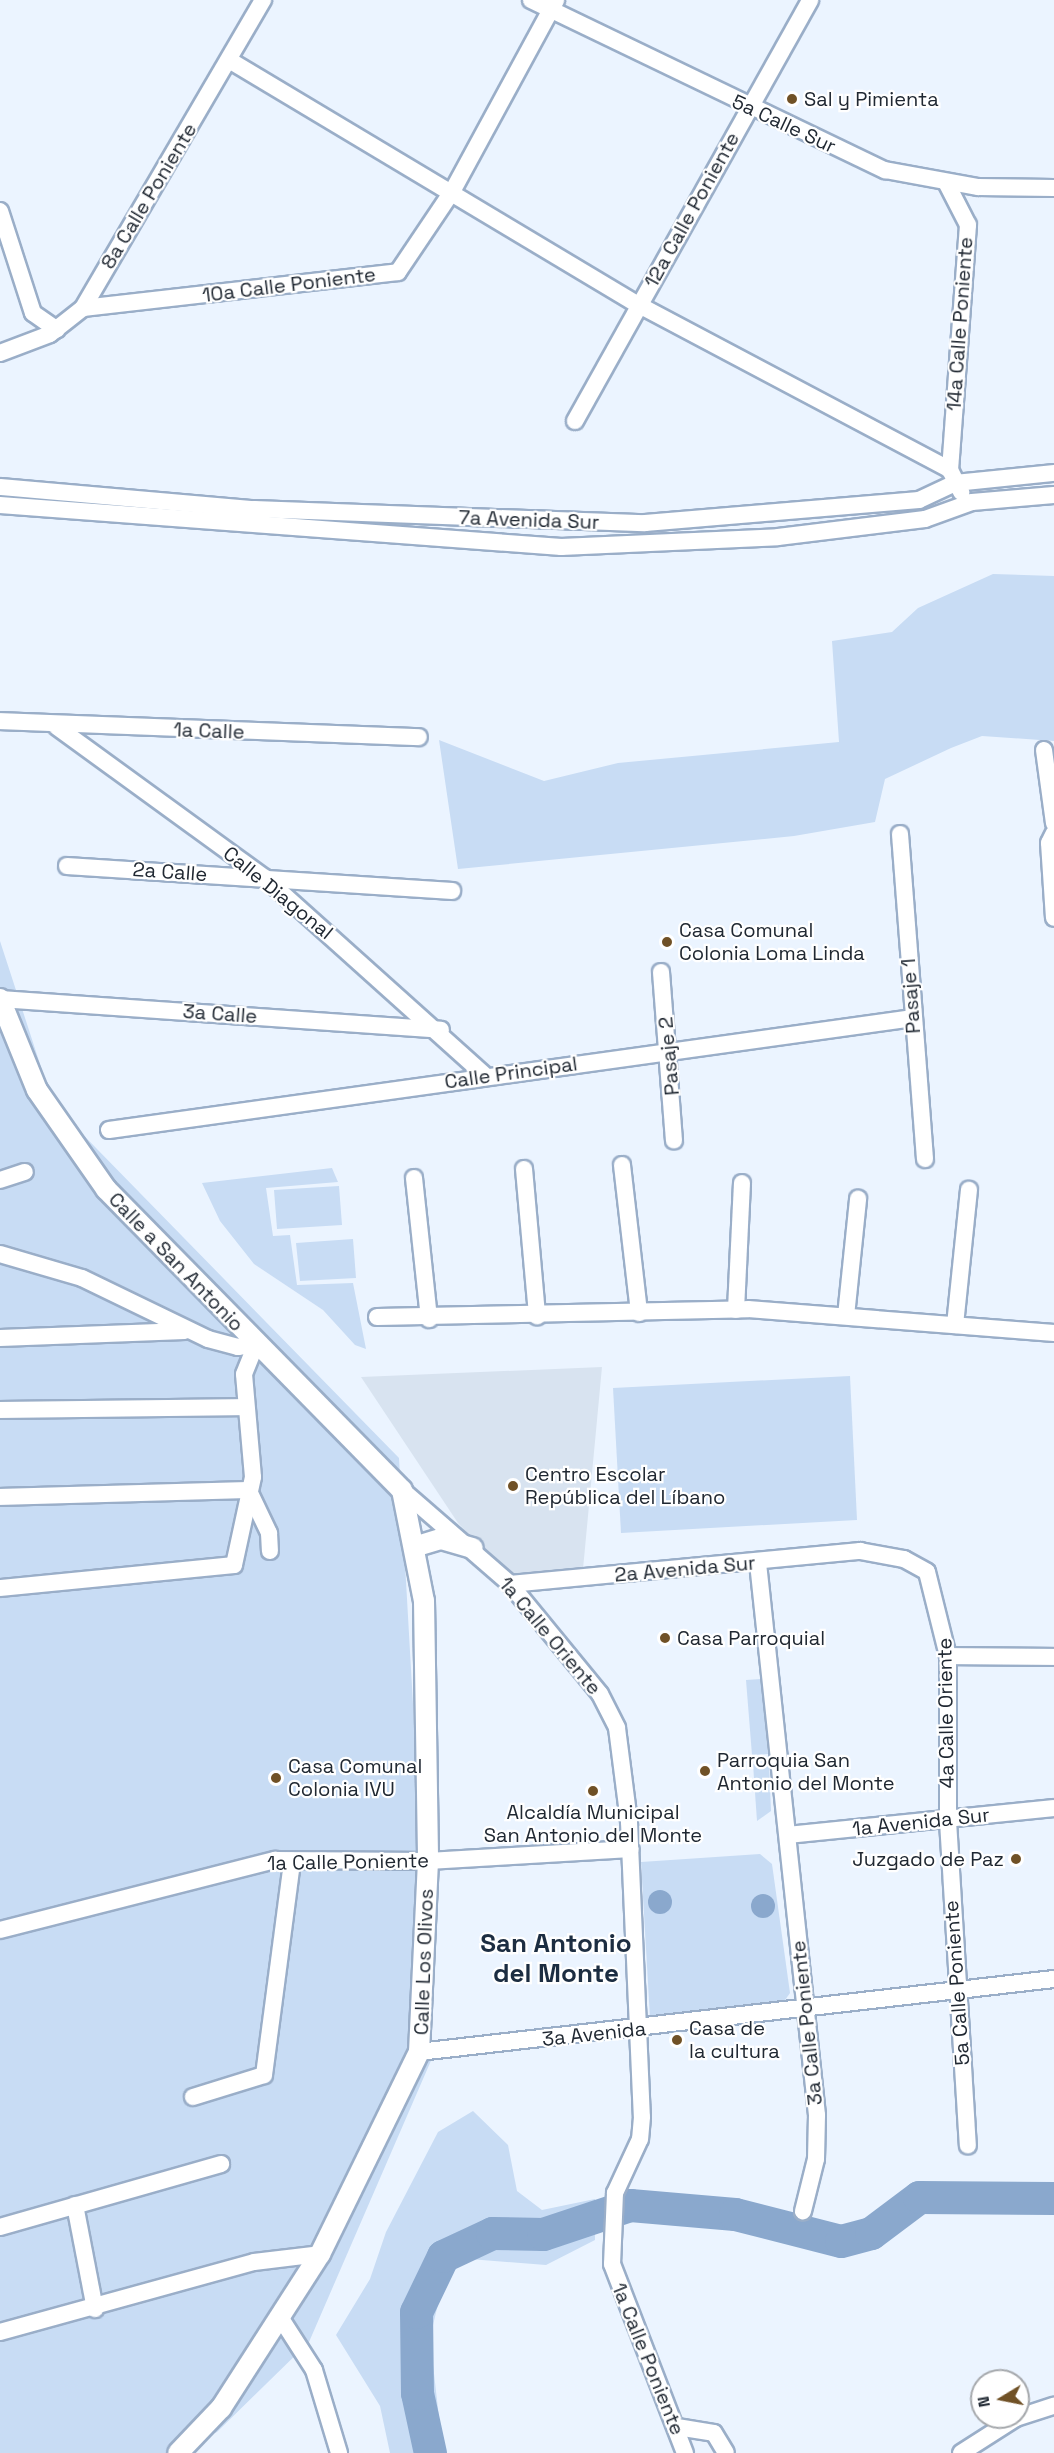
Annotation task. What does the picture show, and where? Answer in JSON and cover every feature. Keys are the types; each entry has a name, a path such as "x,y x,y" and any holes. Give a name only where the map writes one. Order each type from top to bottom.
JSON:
{"street":[{"name":"8a Calle Poniente","path":"0,353 57,330 82,308 263,0"},
{"name":"5a Calle Sur","path":"531,0 554,5 750,108 885,170 947,184 1054,188"},
{"name":"12a Calle Poniente","path":"575,421 810,0"},
{"name":"10a Calle Poniente","path":"82,308 398,272 453,190 554,5"},
{"path":"229,60 453,190 639,305 952,476 972,502"},
{"name":"14a Calle Poniente","path":"947,184 968,225 952,476"},
{"path":"0,211 33,312 57,330"},
{"name":"7a Avenida Sur","path":"0,487 254,508 645,523 919,500 952,476 1054,473"},
{"name":"7a Avenida Sur","path":"0,506 561,547 778,537 925,519 972,502 1054,495"},
{"name":"1a Calle","path":"0,721 57,726 419,737"},
{"name":"Calle Diagonal","path":"57,726 265,879 441,1030 486,1076"},
{"path":"1044,750 1054,823"},
{"path":"1054,833 1049,843 1054,918"},
{"name":"Pasaje 1","path":"900,834 924,1159"},
{"name":"2a Calle","path":"67,866 452,891"},
{"name":"Pasaje 2","path":"661,972 670,1051 674,1140"},
{"name":"3a Calle","path":"0,999 441,1030"},
{"name":"Calle a San Antonio","path":"0,999 37,1090 106,1189 402,1490"},
{"name":"Calle Principal","path":"109,1130 913,1018"},
{"path":"622,1165 639,1313"},
{"path":"524,1169 537,1316"},
{"path":"0,1180 25,1172"},
{"path":"414,1178 429,1319"},
{"path":"736,1310 742,1183"},
{"path":"955,1325 969,1190"},
{"path":"846,1316 858,1199"},
{"path":"0,1254 82,1278 187,1330 238,1347 256,1344"},
{"path":"377,1317 429,1319 736,1310 846,1316 1054,1333"},
{"path":"0,1338 187,1330"},
{"path":"0,1588 225,1569 234,1565 242,1545 252,1458 246,1407 246,1362 256,1344"},
{"path":"0,1410 246,1407"},
{"path":"0,1497 249,1490"},
{"path":"249,1490 269,1533 270,1551"},
{"name":"Calle Los Olivos","path":"178,2453 221,2408 320,2254 419,2052 428,1861 424,1601 402,1490"},
{"name":"1a Calle Oriente","path":"402,1490 473,1548 510,1584 610,1710 622,1748 631,1849"},
{"path":"414,1546 441,1539 473,1548"},
{"name":"2a Avenida Sur","path":"510,1584 758,1563 860,1551"},
{"name":"4a Calle Oriente","path":"860,1551 904,1559 927,1572 948,1656 948,1821"},
{"name":"3a Calle Poniente","path":"758,1563 805,2009 816,2159 803,2211"},
{"path":"948,1656 1054,1657"},
{"name":"1a Avenida Sur","path":"788,1835 948,1821 1054,1808"},
{"name":"5a Calle Poniente","path":"948,1821 956,1993 968,2145"},
{"path":"631,1849 637,2030"},
{"name":"1a Calle Poniente","path":"0,1930 275,1860 428,1861 631,1849"},
{"path":"193,2097 264,2075 292,1861"},
{"name":"3a Avenida","path":"419,2052 637,2030 956,1993 1054,1979"},
{"name":"1a Calle Poniente","path":"637,2030 640,2139 615,2193 610,2229 618,2289 677,2427 685,2453"},
{"path":"0,2228 221,2164"},
{"path":"75,2205 95,2309"},
{"path":"0,2332 95,2309 254,2262 320,2254"},
{"path":"280,2317 314,2370 339,2453"},
{"path":"960,2453 1016,2418 1054,2406"},
{"path":"677,2427 714,2433 726,2453"}],"shaded area":[{"path":"993,574 1054,576 1054,741 982,736 951,748 885,779 875,822 794,836 458,869 439,740 544,781 618,763 839,742 832,641 892,632 918,608"},
{"path":"0,941 53,1104 399,1458 433,2056 309,2342 217,2432 172,2453 0,2453"},
{"path":"332,1168 338,1182 266,1188 273,1236 290,1235 297,1285 353,1283 366,1349 355,1345 323,1310 254,1264 220,1221 202,1183"},
{"path":"339,1186 342,1225 277,1229 274,1190"},
{"path":"353,1239 356,1278 300,1281 296,1243"},
{"name":"Centro Escolar República del Líbano","path":"602,1367 583,1569 509,1577 458,1523 361,1377"},
{"path":"850,1376 857,1520 621,1533 613,1388"},
{"path":"761,1679 768,1754 752,1755 746,1680"},
{"path":"769,1763 771,1811 757,1821 753,1764"},
{"path":"760,1854 772,1864 790,1993 783,2003 650,2018 641,1862"},
{"path":"660,1890 665,1891 671,1897 671,1907 665,1913 660,1914 655,1913 649,1907 648,1902 649,1897 655,1891"},
{"path":"763,1894 771,1898 775,1906 771,1914 763,1918 755,1914 751,1906 755,1898"},
{"path":"473,2111 508,2145 517,2191 542,2210 595,2199 595,2240 546,2265 457,2258 442,2287 430,2338 443,2453 390,2453 380,2406 336,2335 370,2279 386,2232 438,2132"}],"waterway":[{"path":"430,2453 417,2393 416,2312 443,2256 492,2233 543,2234 630,2205 735,2214 841,2241 871,2233 919,2197 1054,2198"}],"place":[{"name":"Sal y Pimienta","path":"792,99"},
{"name":"Casa Comunal Colonia Loma Linda","path":"667,942"},
{"name":"Centro Escolar República del Líbano","path":"513,1486"},
{"name":"Casa Parroquial","path":"665,1638"},
{"name":"Parroquia San Antonio del Monte","path":"705,1771"},
{"name":"Casa Comunal Colonia IVU","path":"276,1778"},
{"name":"Alcaldía Municipal San Antonio del Monte","path":"593,1791"},
{"name":"Juzgado de Paz","path":"1016,1859"},
{"name":"Casa de la cultura","path":"677,2040"}],"district":[{"name":"San Antonio del Monte","path":"556,1959"}]}
